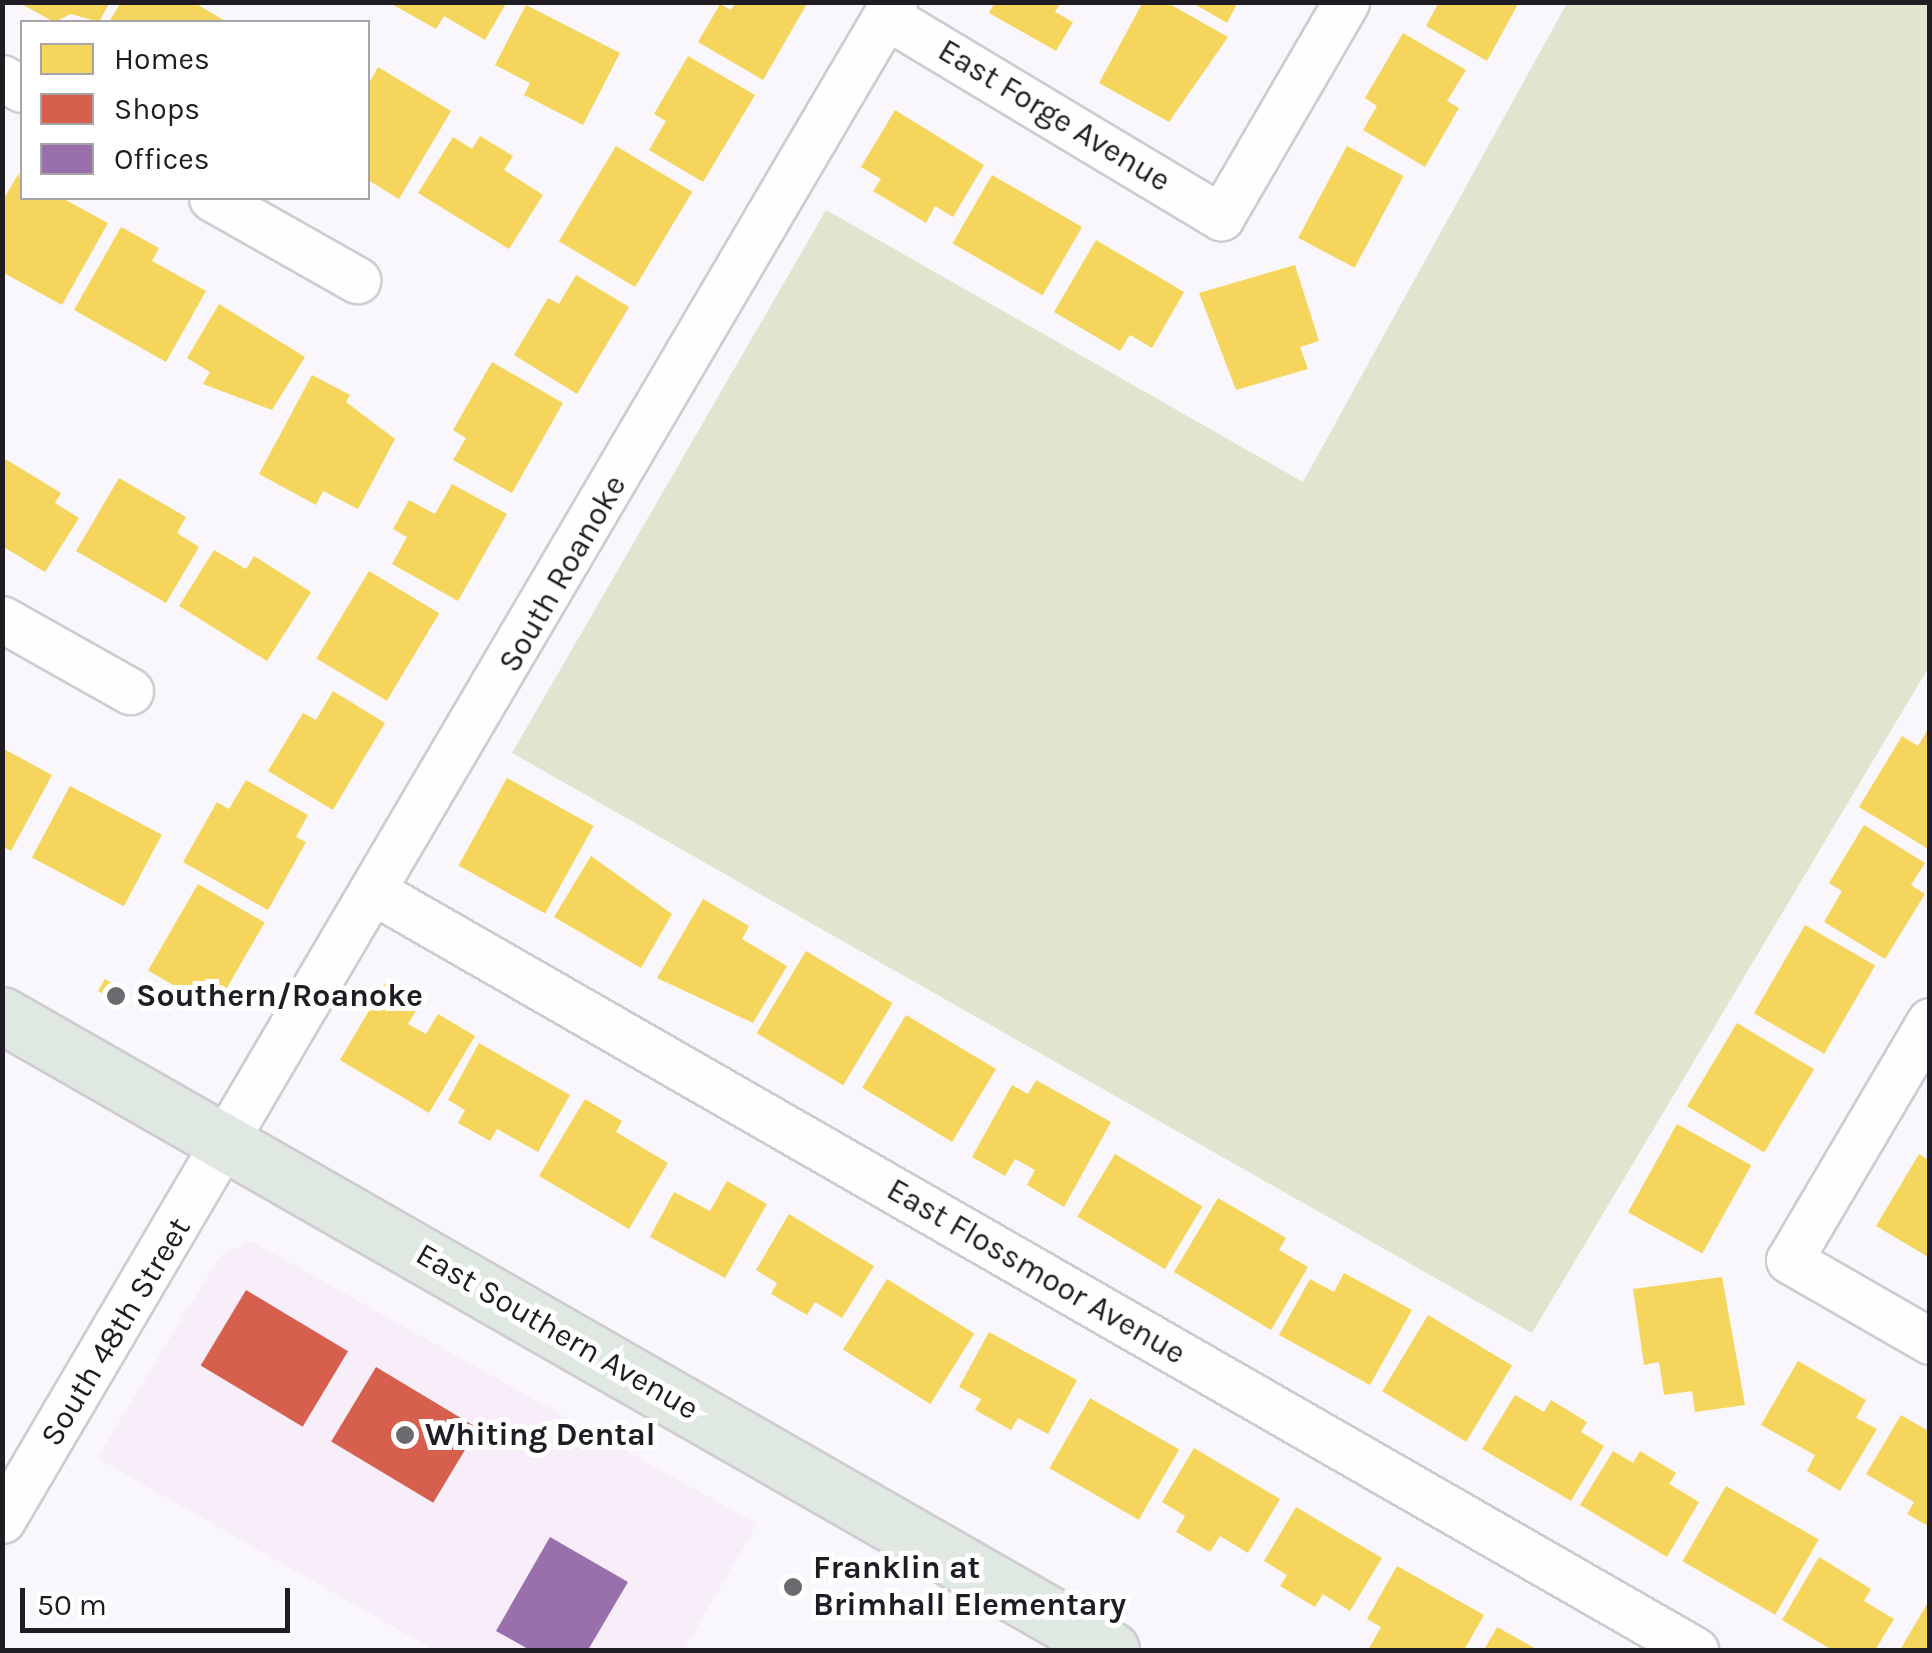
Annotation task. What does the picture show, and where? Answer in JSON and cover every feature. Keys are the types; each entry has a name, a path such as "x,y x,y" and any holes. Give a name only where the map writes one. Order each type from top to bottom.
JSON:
{"main road":[{"name":"East Southern Avenue","path":"2,1015 1112,1650"}],"street":[{"name":"East Forge Avenue","path":"890,9 1222,217 1346,2"},
{"name":"South Roanoke","path":"229,1143 378,894 890,9"},
{"path":"216,200 356,280"},
{"path":"2,619 130,692"},
{"name":"East Flossmoor Avenue","path":"378,894 1695,1650"},
{"path":"1930,1020 1790,1260 1930,1341"},
{"name":"South 48th Street","path":"2,1520 229,1143"}],"shaded area":[{"path":"251,1241 757,1524 684,1650 434,1650 97,1458 220,1256"}],"green space":[{"path":"1567,3 1929,3 1930,665 1532,1333 512,753 826,210 1303,482"}],"building: Homes":[{"path":"18,2 110,2 100,20 71,14 50,20"},
{"path":"121,2 193,2 224,20 110,20"},
{"path":"388,2 507,2 485,40 444,16 436,29"},
{"path":"736,2 808,2 763,80 698,42 720,4 731,10"},
{"path":"995,2 1061,2 1055,12 1073,22 1056,51 989,13"},
{"path":"1143,2 1166,2 1228,37 1169,122 1099,83"},
{"path":"1191,2 1238,2 1227,23"},
{"path":"1439,2 1518,4 1487,61 1426,26"},
{"path":"526,5 620,53 583,125 524,95 530,83 495,65"},
{"path":"1403,33 1466,70 1447,101 1459,108 1425,167 1363,130 1377,106 1365,98"},
{"path":"688,56 755,95 703,182 649,150 666,121 654,114"},
{"path":"378,67 451,111 399,199 370,181 370,81"},
{"path":"895,110 984,165 953,217 935,206 926,223 873,191 881,179 861,167"},
{"path":"480,136 513,156 504,170 543,195 509,249 418,193 453,137 472,149"},
{"path":"616,146 692,192 635,287 559,241"},
{"path":"1347,146 1404,176 1355,268 1298,238"},
{"path":"19,173 20,200 66,200 108,223 62,305 2,272 2,202"},
{"path":"992,175 1082,227 1043,295 952,243"},
{"path":"121,227 159,248 152,261 206,291 166,362 74,310"},
{"path":"1096,240 1184,292 1152,348 1130,335 1120,351 1054,312"},
{"path":"1295,265 1319,341 1300,347 1308,369 1236,390 1199,293"},
{"path":"576,275 629,307 577,394 514,355 548,298 559,304"},
{"path":"219,304 305,357 272,410 203,384 210,372 187,358"},
{"path":"492,362 563,403 512,493 453,460 466,438 453,430"},
{"path":"312,375 350,395 346,402 395,439 358,509 323,491 316,505 259,474"},
{"path":"2,457 61,493 55,503 79,518 45,572 2,546"},
{"path":"119,478 186,517 177,533 199,547 166,603 76,551"},
{"path":"452,484 507,514 458,601 392,564 407,537 393,529 409,500 435,514"},
{"path":"214,550 246,569 254,556 311,592 267,661 179,606"},
{"path":"369,571 439,613 387,701 316,658"},
{"path":"333,691 385,723 333,810 268,771 303,713 316,720"},
{"path":"1930,726 1930,850 1859,807 1902,736 1918,746"},
{"path":"2,748 52,775 11,851 2,846"},
{"path":"507,778 594,826 545,913 459,865"},
{"path":"246,780 308,815 296,837 306,842 268,910 183,862 217,802 229,809"},
{"path":"70,786 162,835 124,906 32,858"},
{"path":"1864,825 1925,863 1911,885 1925,894 1885,959 1824,922 1842,891 1829,883"},
{"path":"591,856 672,914 641,968 554,917"},
{"path":"198,884 265,922 215,1009 148,971"},
{"path":"703,899 749,926 742,939 787,966 753,1023 657,978"},
{"path":"1805,925 1875,966 1824,1054 1754,1013"},
{"path":"806,951 893,1003 843,1085 757,1033"},
{"path":"105,979 131,994 124,1006 98,991"},
{"path":"385,983 420,1004 408,1024 426,1034 438,1014 475,1036 429,1113 340,1060"},
{"path":"906,1015 996,1069 952,1142 862,1088"},
{"path":"1737,1023 1814,1069 1764,1152 1687,1106"},
{"path":"479,1043 570,1095 538,1152 497,1129 490,1141 458,1123 465,1110 448,1100"},
{"path":"1036,1080 1111,1122 1064,1207 1027,1185 1035,1170 1015,1159 1005,1176 972,1157 1012,1085 1028,1094"},
{"path":"585,1099 622,1121 616,1132 668,1163 629,1229 539,1176"},
{"path":"1677,1124 1751,1165 1702,1254 1628,1212"},
{"path":"1115,1154 1202,1207 1165,1269 1077,1217"},
{"path":"1919,1154 1930,1161 1930,1258 1876,1226"},
{"path":"727,1181 767,1204 725,1278 650,1237 674,1192 710,1211"},
{"path":"1218,1198 1286,1238 1279,1250 1308,1267 1271,1330 1174,1272"},
{"path":"789,1214 874,1266 842,1318 815,1302 807,1315 771,1294 777,1283 756,1270"},
{"path":"1344,1273 1412,1310 1370,1385 1279,1335 1310,1279 1334,1292"},
{"path":"1722,1277 1745,1405 1695,1412 1692,1391 1664,1395 1659,1362 1644,1365 1633,1289"},
{"path":"887,1279 974,1334 930,1404 843,1349"},
{"path":"1428,1315 1512,1365 1466,1442 1382,1391"},
{"path":"989,1332 1077,1380 1048,1434 1018,1418 1011,1430 975,1410 981,1399 959,1387"},
{"path":"1798,1361 1866,1400 1856,1418 1877,1429 1840,1491 1807,1471 1815,1455 1761,1425"},
{"path":"1515,1395 1544,1412 1551,1400 1587,1422 1581,1432 1604,1446 1571,1501 1482,1449"},
{"path":"1090,1398 1179,1450 1139,1520 1050,1468"},
{"path":"1901,1415 1930,1432 1930,1527 1907,1514 1914,1502 1866,1474"},
{"path":"1194,1448 1280,1499 1248,1553 1220,1536 1210,1552 1176,1532 1185,1516 1162,1502"},
{"path":"1613,1451 1633,1463 1640,1451 1676,1473 1669,1484 1699,1502 1667,1557 1580,1505"},
{"path":"1726,1486 1819,1540 1775,1615 1682,1561"},
{"path":"1296,1507 1382,1558 1350,1611 1323,1594 1315,1607 1280,1586 1287,1575 1264,1561"},
{"path":"1819,1557 1871,1589 1864,1601 1894,1619 1875,1650 1832,1650 1782,1620"},
{"path":"1397,1566 1484,1615 1464,1650 1368,1650 1381,1627 1367,1619"},
{"path":"1927,1604 1930,1650 1900,1650"},
{"path":"1497,1627 1538,1650 1484,1650"}],"building: Shops":[{"path":"246,1290 348,1351 303,1427 201,1365"},
{"name":"Whiting Dental","path":"376,1367 478,1428 433,1503 331,1442"}],"building: Offices":[{"path":"550,1537 628,1582 588,1650 530,1650 496,1631"}],"place":[{"name":"Southern/Roanoke","path":"116,996"},
{"name":"Whiting Dental","path":"405,1435"},
{"name":"Franklin at Brimhall Elementary","path":"793,1587"}]}
